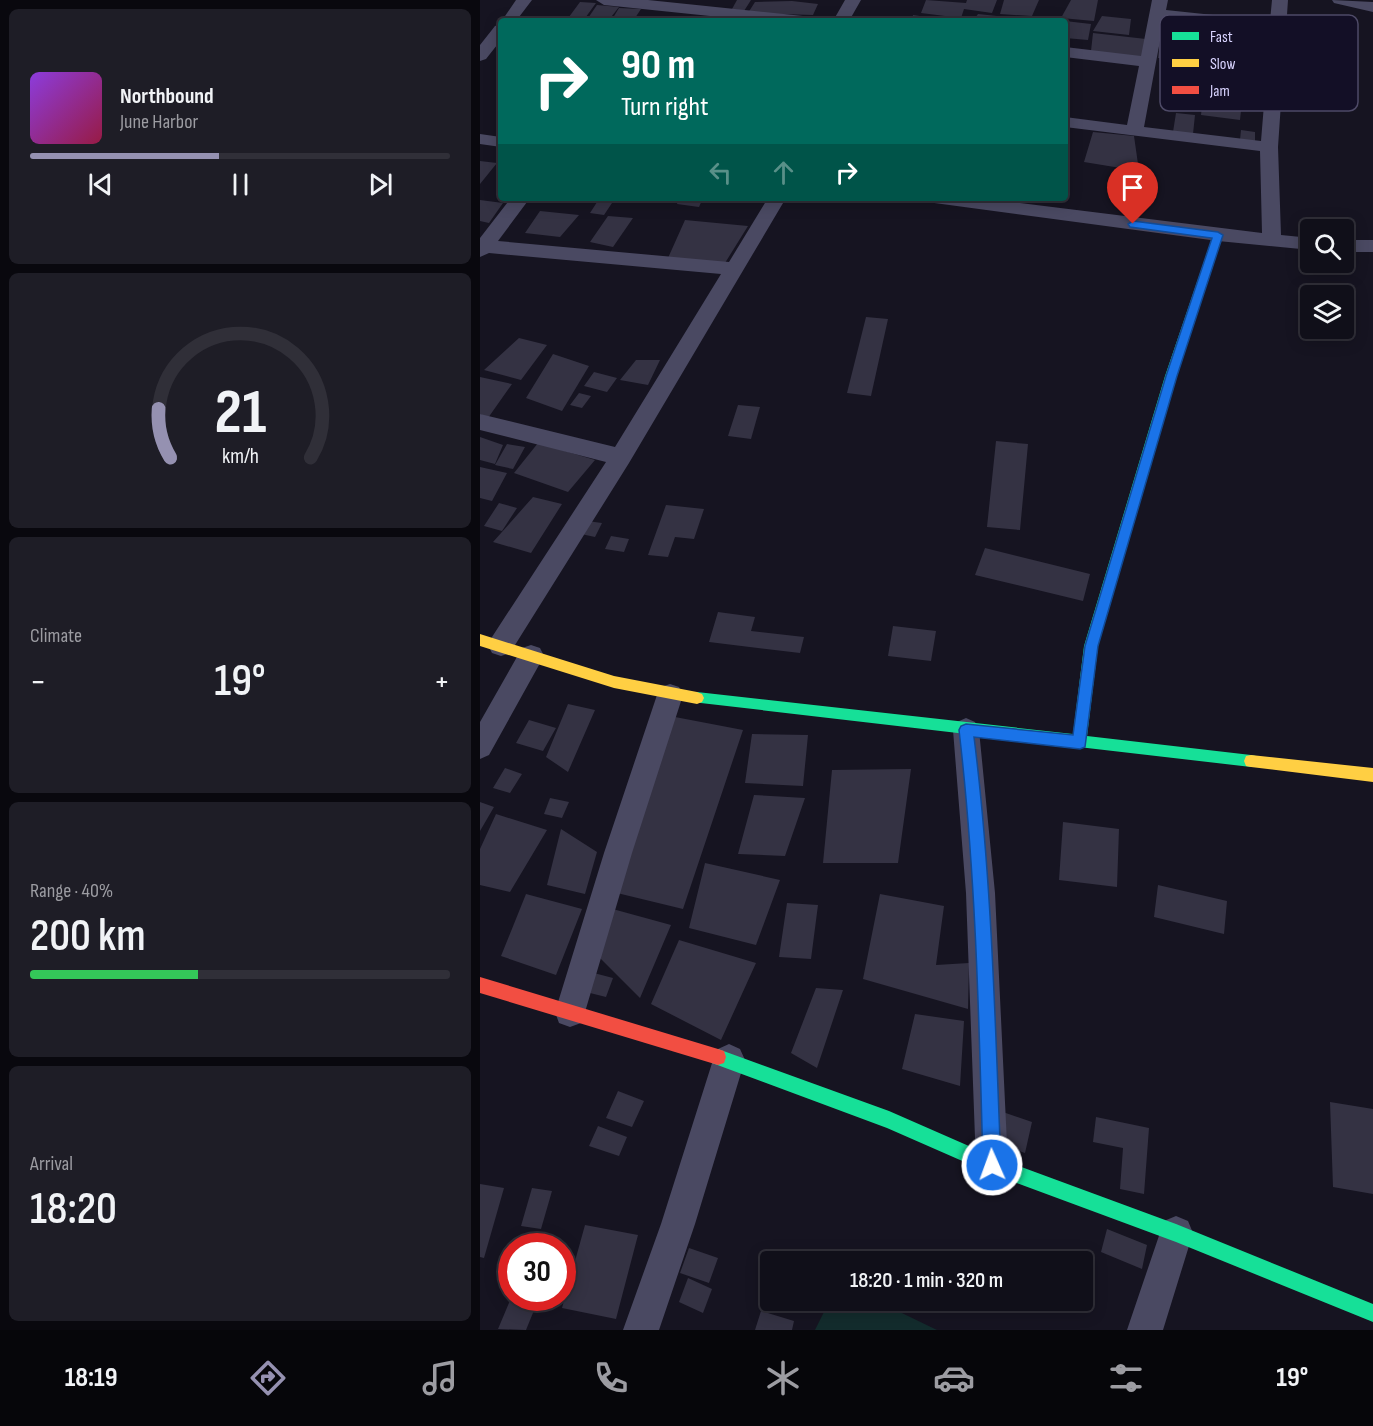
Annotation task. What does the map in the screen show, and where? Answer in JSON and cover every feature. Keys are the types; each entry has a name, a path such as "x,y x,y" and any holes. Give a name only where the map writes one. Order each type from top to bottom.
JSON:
{"street":[{"path":"510,18 524,0"},
{"path":"604,0 668,15 736,18"},
{"path":"843,18 853,0"},
{"path":"1279,15 1280,0"},
{"path":"1340,0 1373,7"},
{"path":"1134,130 1158,7 1206,15"},
{"path":"480,56 498,33"},
{"path":"1068,52 1146,62"},
{"path":"1272,111 1269,147 1272,240"},
{"path":"1068,122 1269,147"},
{"path":"480,139 498,142"},
{"path":"481,248 519,201"},
{"path":"775,201 621,457 490,643 603,679 670,695 1373,775"},
{"path":"957,201 1218,235 1300,243"},
{"path":"1080,742 1091,646 1172,376 1218,235"},
{"path":"1354,246 1373,246"},
{"path":"481,248 734,269"},
{"path":"480,422 621,457"},
{"path":"480,747 531,656"},
{"path":"570,1012 618,853 670,695"},
{"path":"966,730 973,790 986,976 992,1165"},
{"path":"480,985 729,1060 889,1120 992,1165 1176,1233 1373,1313"},
{"path":"641,1330 678,1224 729,1060"},
{"path":"1145,1330 1176,1233"}],"green space":[{"path":"824,1311 898,1311 937,1330 815,1330"}],"building":[{"path":"737,0 751,0 744,11 732,9"},
{"path":"926,0 966,3 967,0 997,0 992,13 964,9 961,18 921,13"},
{"path":"1004,0 1039,0 1032,16 1000,14"},
{"path":"1071,0 1098,0 1094,21 1061,18"},
{"path":"792,1 818,4 813,15 748,13 755,2"},
{"path":"580,2 596,3 585,18 568,18"},
{"path":"597,5 619,7 610,18 588,18"},
{"path":"619,8 641,9 635,18 613,18"},
{"path":"978,14 997,16 996,18 975,18"},
{"path":"913,15 933,18 912,18"},
{"path":"1102,16 1131,19 1129,35 1093,31"},
{"path":"1068,21 1091,24 1088,40 1068,38"},
{"path":"1093,33 1146,39 1142,57 1091,51"},
{"path":"1201,111 1241,111 1240,120 1201,115"},
{"path":"1176,113 1195,115 1193,134 1173,132"},
{"path":"1241,130 1255,132 1255,141 1240,140"},
{"path":"1093,132 1134,136 1139,171 1084,162"},
{"path":"480,161 497,163 480,184"},
{"path":"480,200 503,203 489,223 480,221"},
{"path":"598,201 612,203 604,215 590,213"},
{"path":"678,201 702,201 699,207 677,204"},
{"path":"540,211 579,215 560,237 525,233"},
{"path":"608,216 633,218 613,247 590,242"},
{"path":"685,220 748,226 725,263 668,258"},
{"path":"866,317 888,319 871,396 847,393"},
{"path":"519,338 547,345 521,380 484,370"},
{"path":"553,354 589,366 562,411 526,398"},
{"path":"636,360 660,360 648,385 620,380"},
{"path":"594,372 617,378 607,392 584,386"},
{"path":"480,377 512,384 488,418 480,414"},
{"path":"579,393 591,396 582,408 570,405"},
{"path":"738,405 760,407 751,439 728,436"},
{"path":"480,437 503,445 495,464 480,460"},
{"path":"996,441 1028,444 1020,530 987,527"},
{"path":"538,443 595,460 568,492 514,473"},
{"path":"507,444 525,447 513,469 495,465"},
{"path":"480,467 507,473 492,501 480,498"},
{"path":"533,497 562,504 531,553 493,542"},
{"path":"499,503 517,508 502,531 484,526"},
{"path":"666,505 704,509 694,539 675,537 668,557 648,555"},
{"path":"587,521 602,523 595,537 581,534"},
{"path":"611,536 629,539 624,552 605,549"},
{"path":"985,548 1090,574 1083,601 975,575"},
{"path":"718,612 755,617 751,631 804,637 800,653 709,642"},
{"path":"893,626 936,631 931,661 888,656"},
{"path":"568,704 595,710 568,772 546,757"},
{"path":"675,717 743,730 683,909 617,893"},
{"path":"529,720 556,728 543,751 516,743"},
{"path":"752,734 808,735 803,786 745,783"},
{"path":"505,768 522,774 510,793 493,788"},
{"path":"911,769 898,863 823,863 832,770"},
{"path":"754,795 805,798 785,856 738,854"},
{"path":"550,798 569,802 562,818 544,814"},
{"path":"480,802 494,807 480,831"},
{"path":"496,814 547,830 510,892 480,885 480,849"},
{"path":"1063,822 1119,829 1117,887 1059,880"},
{"path":"561,829 597,852 585,894 547,885"},
{"path":"705,863 780,880 756,945 689,928"},
{"path":"1158,885 1227,901 1224,934 1154,917"},
{"path":"526,894 582,909 556,975 501,956"},
{"path":"880,894 944,906 936,965 969,963 968,1009 863,979"},
{"path":"787,903 818,905 811,959 779,957"},
{"path":"609,908 671,925 640,998 597,955"},
{"path":"679,940 756,963 721,1040 651,1004"},
{"path":"590,972 613,978 606,997 582,991"},
{"path":"816,988 843,990 817,1068 791,1053"},
{"path":"915,1014 964,1021 960,1086 902,1069"},
{"path":"618,1091 644,1101 632,1127 606,1118"},
{"path":"1330,1102 1373,1109 1373,1194 1333,1187"},
{"path":"1000,1111 1032,1122 1025,1153 993,1142"},
{"path":"1096,1117 1149,1128 1144,1194 1120,1189 1123,1148 1093,1142"},
{"path":"598,1126 627,1137 619,1156 589,1146"},
{"path":"480,1184 504,1188 484,1258 480,1257"},
{"path":"532,1188 552,1191 541,1229 521,1226"},
{"path":"585,1225 638,1235 616,1319 576,1311 576,1257"},
{"path":"1107,1229 1147,1245 1142,1269 1101,1252"},
{"path":"689,1248 718,1258 709,1283 680,1273"},
{"path":"688,1278 712,1289 703,1313 679,1302"},
{"path":"506,1311 534,1311 526,1330 498,1329"},
{"path":"761,1311 794,1321 792,1330 755,1330"}],"traffic: fast":[{"path":"1079,742 1091,646 1171,376 1218,235"},
{"path":"697,698 1251,761"},
{"path":"718,1057 889,1120 992,1165 1176,1233 1373,1313"}],"traffic: slow":[{"path":"480,640 614,682 697,698"},
{"path":"1251,761 1373,775"}],"traffic: jam":[{"path":"480,985 718,1057"}],"route":[{"path":"992,1165 986,976 973,790 966,730 1080,742 1091,646 1172,376 1218,235 1133,224"}]}
